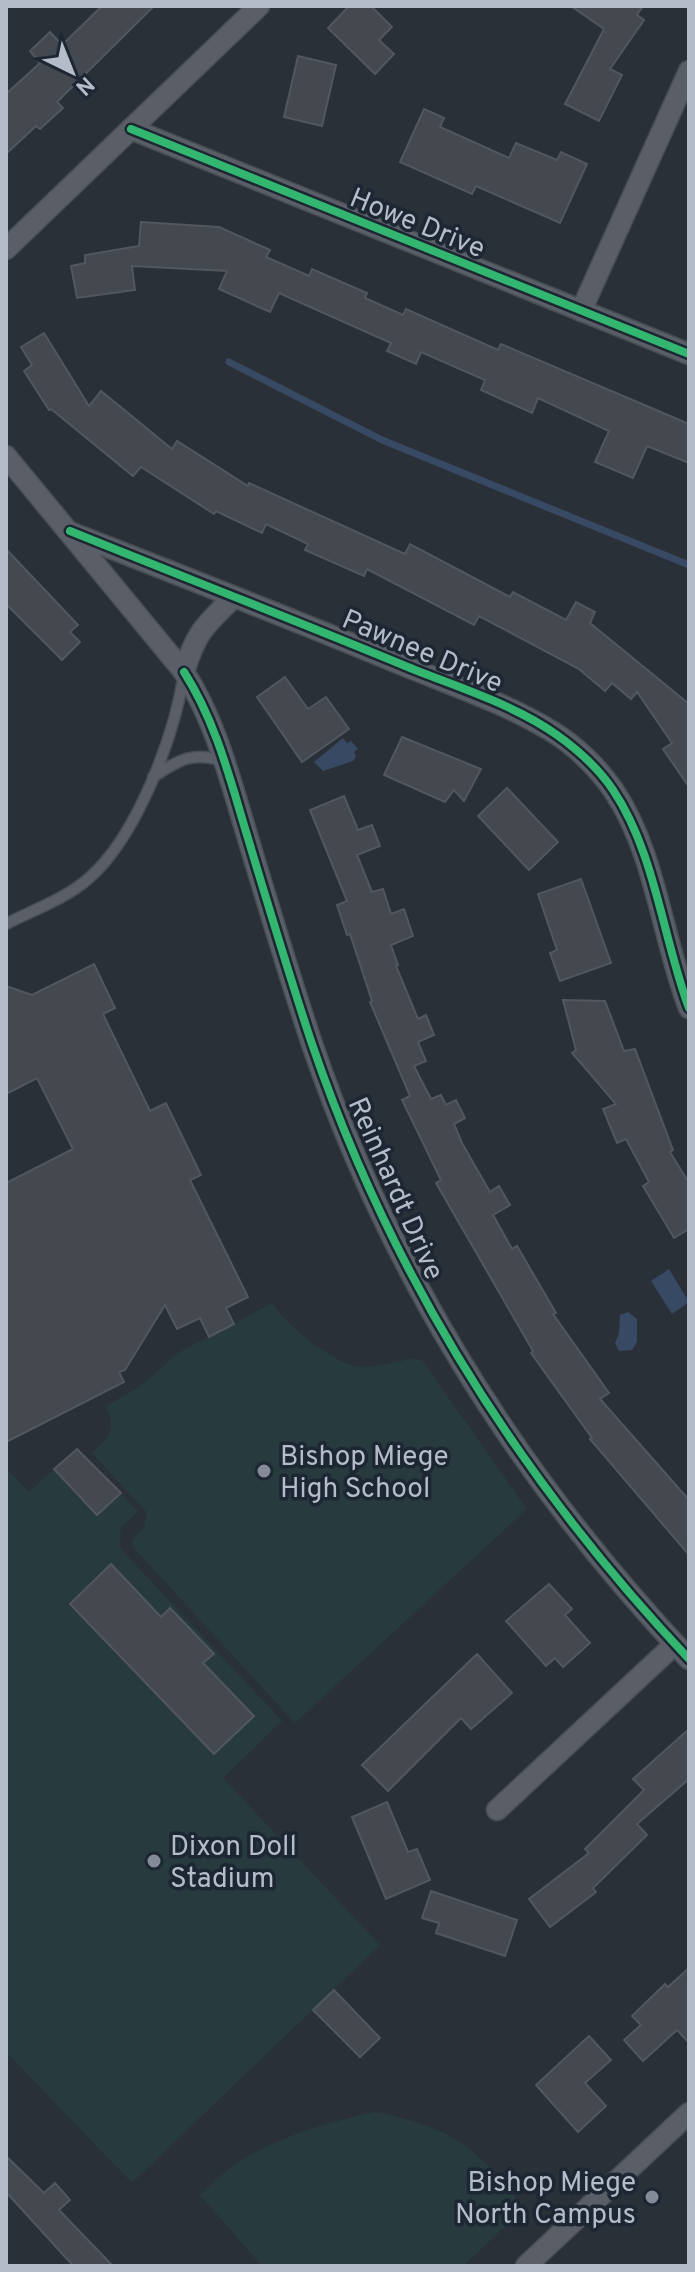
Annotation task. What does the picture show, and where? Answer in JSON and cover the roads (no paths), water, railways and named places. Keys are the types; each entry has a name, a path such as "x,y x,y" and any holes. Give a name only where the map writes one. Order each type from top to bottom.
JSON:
{"street":[{"path":"6,249 259,6"},
{"path":"581,311 689,71"},
{"name":"Howe Drive","path":"131,129 689,354"},
{"name":"Reinhardt Drive","path":"6,456 184,672 202,701 225,761 323,1075 371,1195 450,1347 542,1486 617,1580 682,1651"},
{"name":"Pawnee Drive","path":"70,531 517,713 576,750 613,789 629,816 689,1008"},
{"path":"184,672 192,645 207,622 234,597"},
{"path":"497,1810 682,1651"},
{"path":"526,2266 689,2113"}],"lane":[{"path":"6,924 86,881 105,863 122,840 152,777 178,710 184,672"},
{"path":"152,777 179,760 204,755 225,761"}],"water":[{"path":"343,738 358,749 354,752 356,756 353,761 323,771 314,762"},
{"path":"669,1269 689,1302 672,1314 651,1281"},
{"path":"628,1312 637,1319 637,1342 632,1350 619,1351 615,1343 620,1315"}],"waterway":[{"path":"229,362 382,440 689,565"}],"place":[{"name":"Bishop Miege High School","path":"264,1471"},
{"name":"Dixon Doll Stadium","path":"154,1861"},
{"name":"Bishop Miege North Campus","path":"652,2197"}]}
